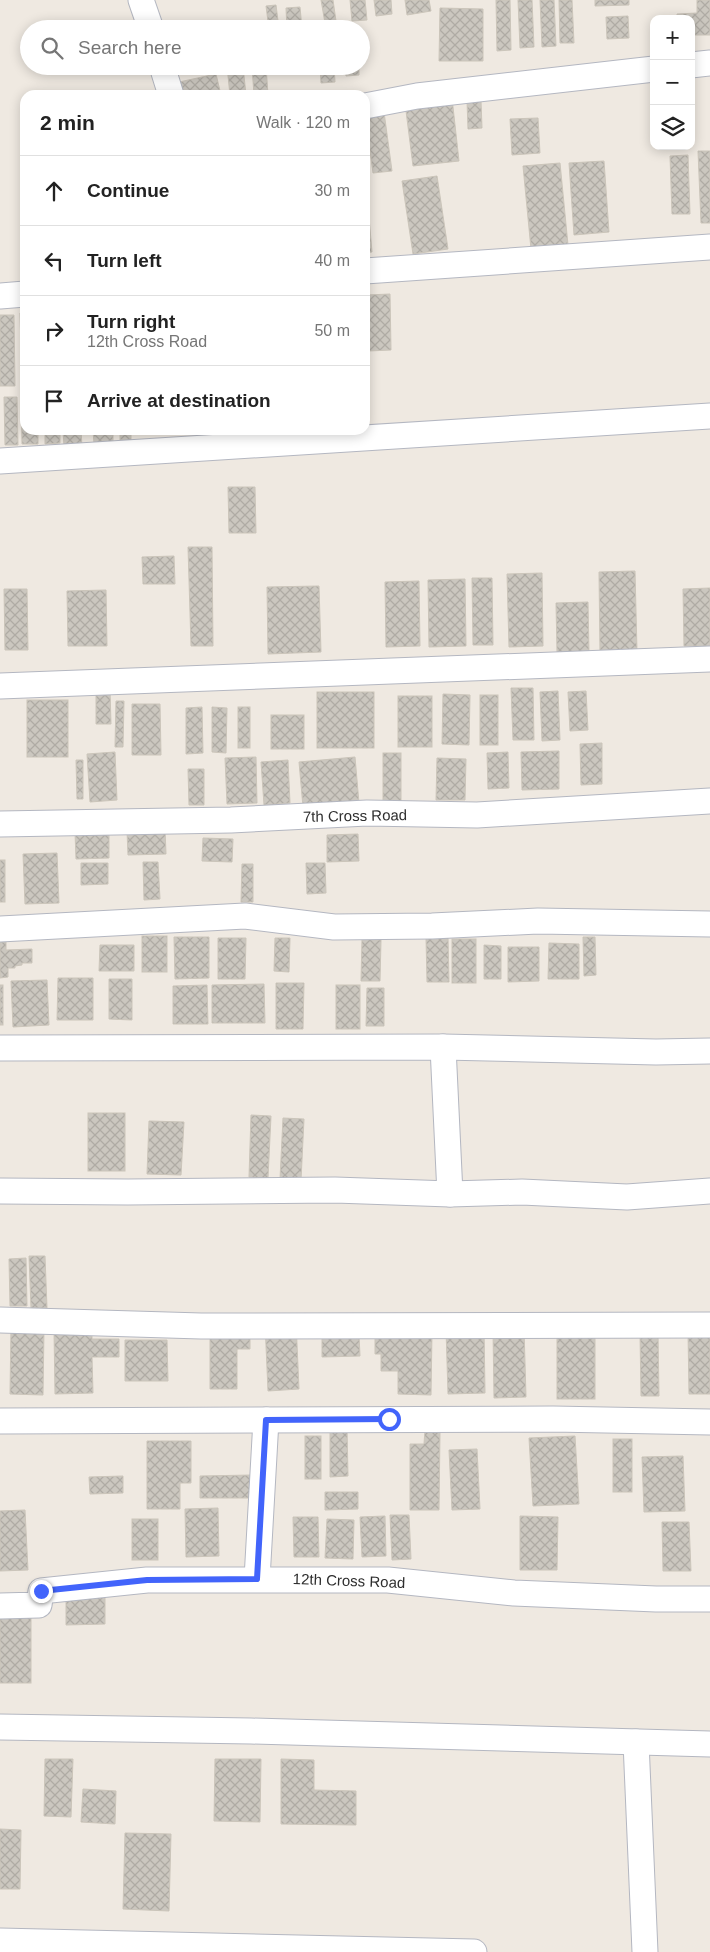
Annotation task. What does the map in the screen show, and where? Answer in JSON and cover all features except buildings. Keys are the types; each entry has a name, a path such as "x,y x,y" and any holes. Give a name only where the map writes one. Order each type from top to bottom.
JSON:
{"street":[{"path":"141,0 147,20"},
{"path":"695,65 710,63"},
{"path":"370,105 417,96 650,69"},
{"path":"165,75 169,90"},
{"path":"370,271 710,247"},
{"path":"0,296 20,294"},
{"path":"0,461 710,416"},
{"path":"0,686 710,659"},
{"name":"7th Cross Road","path":"0,824 231,820 367,813 477,815 710,800"},
{"path":"0,929 245,916 334,926 432,926 538,921 710,924"},
{"path":"443,1047 450,1194"},
{"path":"0,1048 443,1047 656,1052 710,1051"},
{"path":"0,1190 138,1192 335,1190 450,1194 522,1192 627,1197 710,1191"},
{"path":"0,1320 201,1326 710,1325"},
{"path":"0,1420 553,1418 710,1422"},
{"path":"257,1579 266,1420"},
{"name":"12th Cross Road","path":"0,1606 39,1605 41,1591 137,1581 257,1579 388,1580 514,1593 656,1599 710,1599"},
{"path":"0,1727 250,1731 710,1744"},
{"path":"636,1742 645,1952"},
{"path":"0,1941 474,1952"}],"route":[{"path":"41,1591 147,1580 257,1579 266,1420 389,1419"}]}
